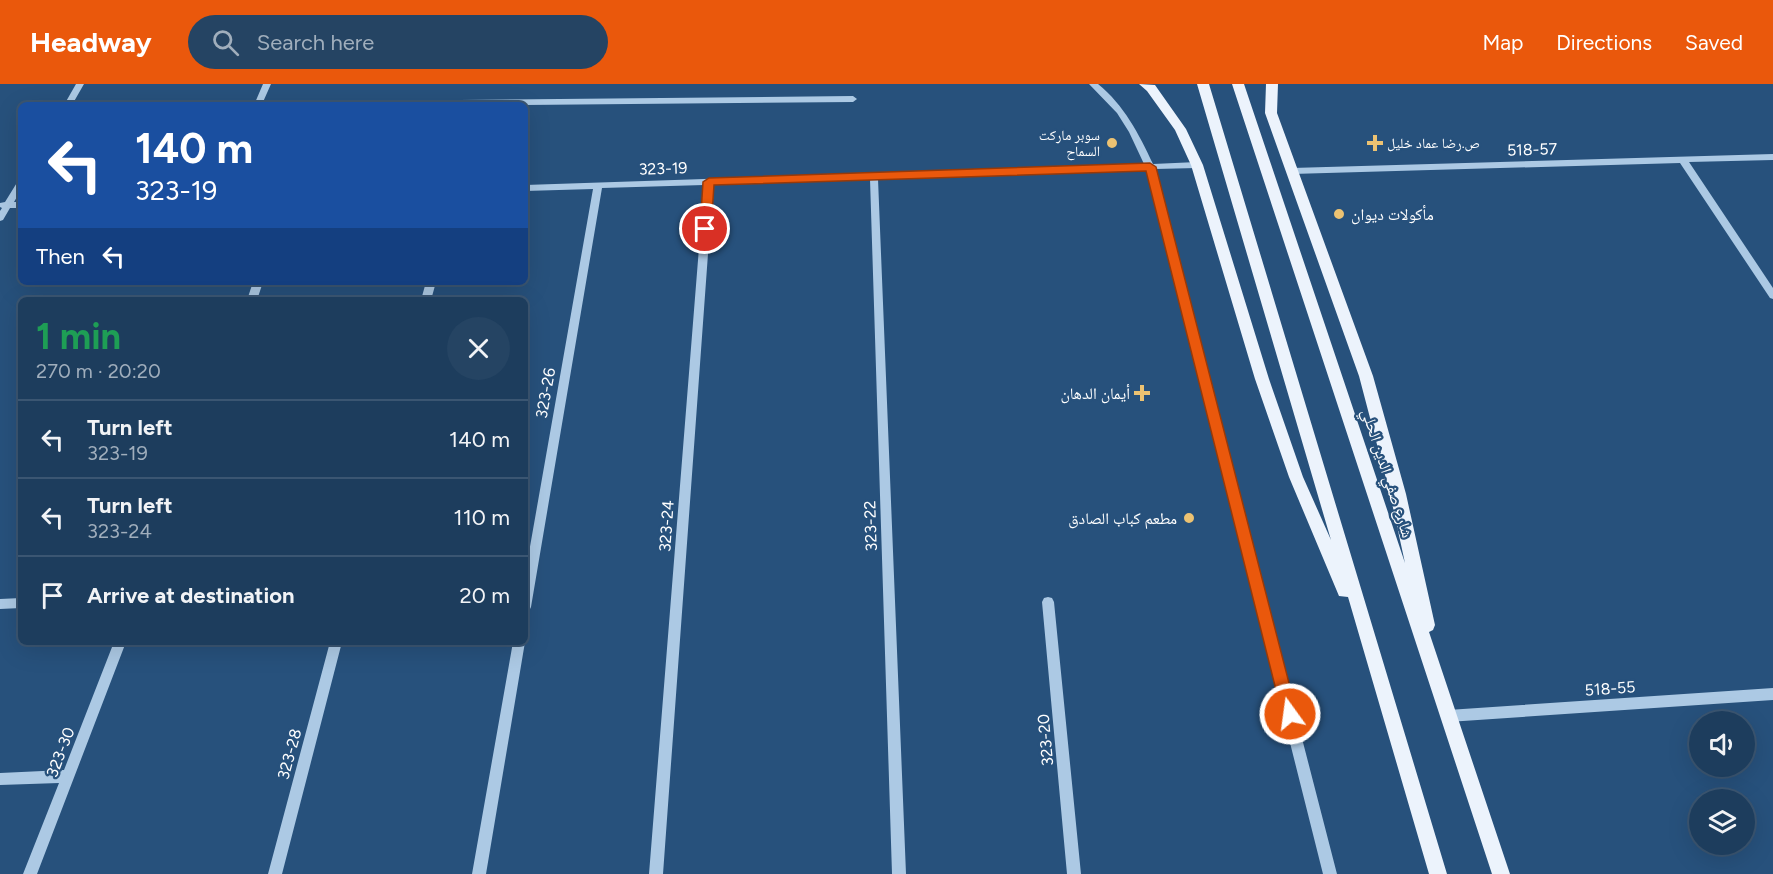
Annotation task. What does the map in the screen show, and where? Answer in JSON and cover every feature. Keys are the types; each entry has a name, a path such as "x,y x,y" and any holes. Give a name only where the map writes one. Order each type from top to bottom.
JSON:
{"main road":[{"path":"1145,84 1151,88 1180,129 1197,165 1262,379 1296,477 1343,587 1391,716"},
{"path":"1203,84 1438,874"},
{"name":"شارع صفي الدين الحلي","path":"1238,84 1501,874"},
{"path":"1272,84 1271,113 1366,376 1398,494 1448,716"}],"street":[{"path":"70,102 80,84"},
{"path":"259,102 267,84"},
{"path":"1093,84 1129,122 1150,167 1330,874"},
{"path":"528,102 852,99"},
{"name":"518-57","path":"1292,171 1773,157"},
{"path":"1682,159 1773,295"},
{"name":"323-19","path":"528,188 1197,165"},
{"name":"323-22","path":"874,176 900,874"},
{"name":"323-24","path":"656,874 709,182"},
{"name":"323-26","path":"528,590 598,185"},
{"path":"0,218 4,205 18,187"},
{"name":"323-20","path":"1048,602 1074,874"},
{"path":"0,604 18,603"},
{"name":"323-30","path":"30,874 119,645"},
{"name":"323-28","path":"275,874 335,645"},
{"path":"479,874 518,645"},
{"name":"518-55","path":"1448,716 1773,694"},
{"path":"0,779 68,776"}],"place":[{"name":"سوبر ماركت السماح","path":"1112,143"},
{"name":"ص.رضا عماد خليل","path":"1375,143"},
{"name":"مأكولات ديوان","path":"1339,214"},
{"name":"أيمان الدهان","path":"1142,393"},
{"name":"مطعم كباب الصادق","path":"1189,518"}],"route":[{"path":"705,229 709,182 1150,167 1290,714"}]}
